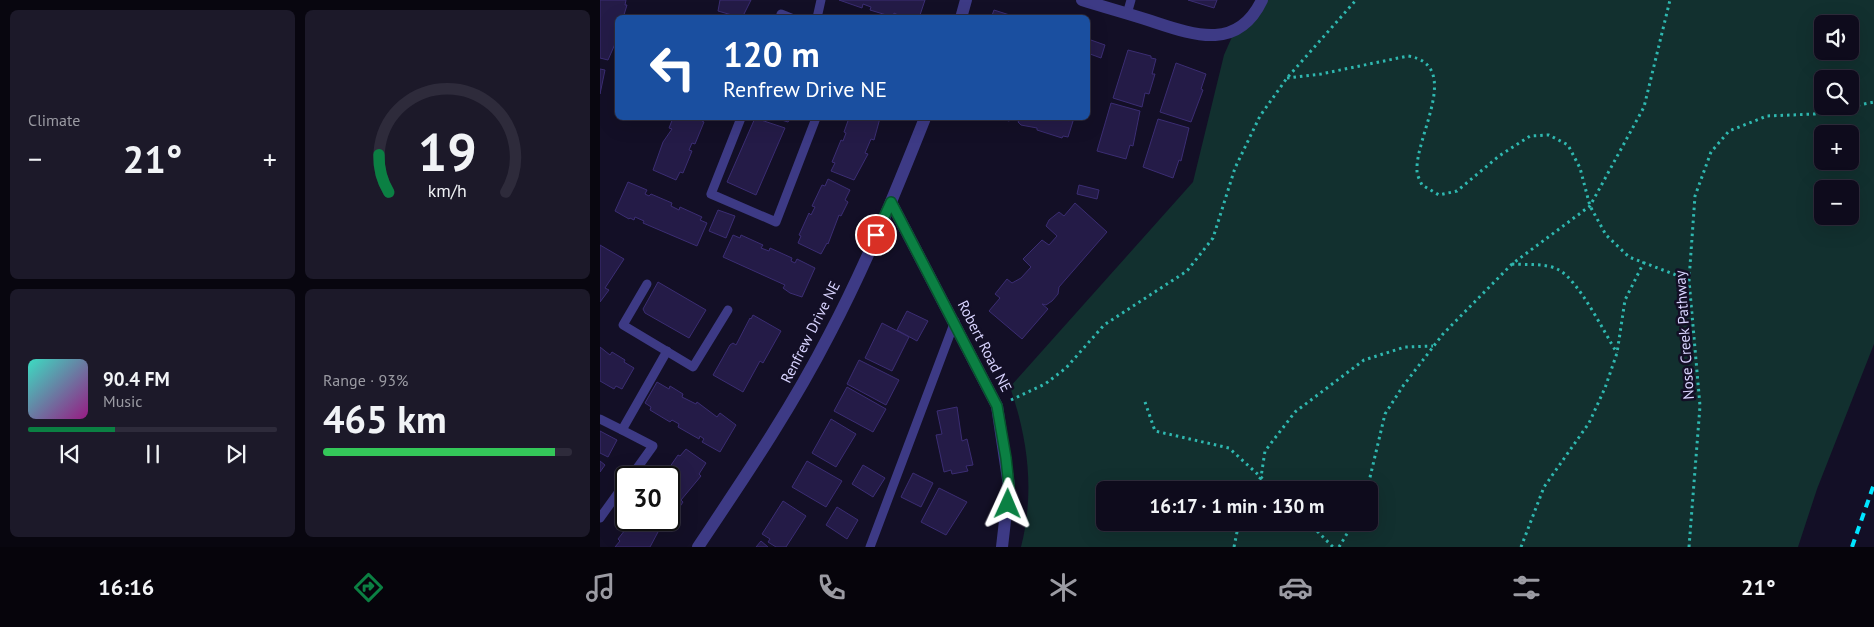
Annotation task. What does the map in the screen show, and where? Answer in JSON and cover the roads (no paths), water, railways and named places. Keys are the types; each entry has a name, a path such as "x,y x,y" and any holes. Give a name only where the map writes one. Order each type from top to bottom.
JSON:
{"street":[{"path":"961,15 966,0"},
{"path":"1082,0 1198,36 1219,36 1235,30 1245,23 1262,0"},
{"name":"Renfrew Drive NE","path":"698,547 765,447 803,384 830,334 891,202 924,120"},
{"name":"Robert Road NE","path":"891,202 955,321 997,406 1009,486 1002,547"}],"lane":[{"path":"818,15 821,0"},
{"path":"1127,14 1131,0"},
{"path":"740,120 710,194 776,222 815,120"},
{"path":"647,284 623,325 694,367 728,310"},
{"path":"870,547 955,321"},
{"path":"622,430 667,351"},
{"path":"600,419 653,446 639,466"},
{"path":"600,518 615,497"}],"railway":[{"path":"1852,547 1874,484"}]}
